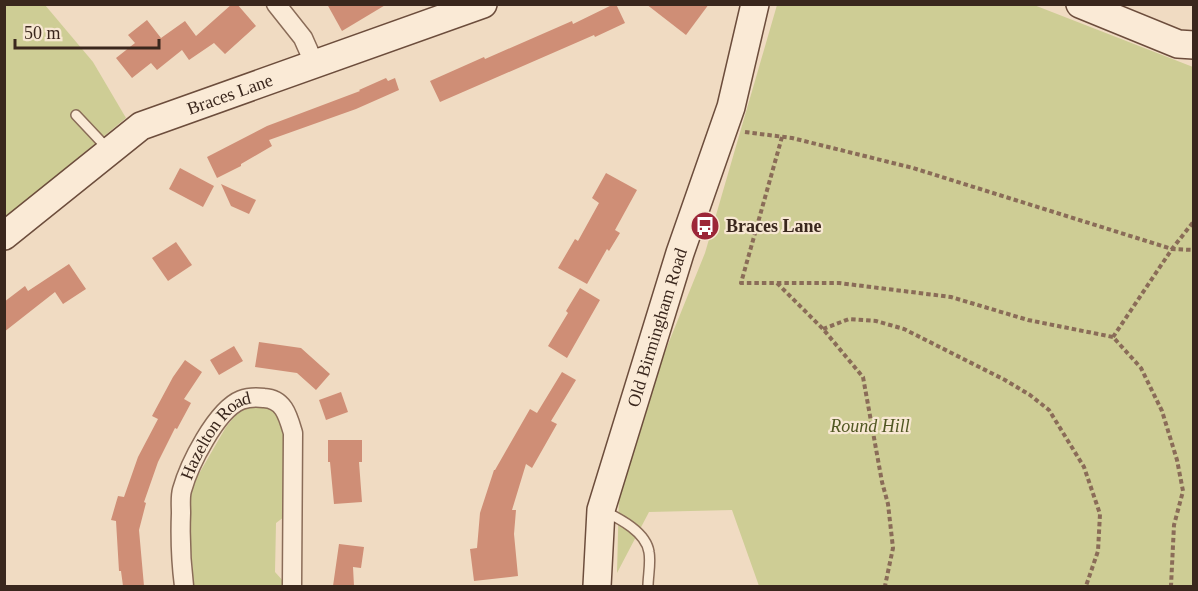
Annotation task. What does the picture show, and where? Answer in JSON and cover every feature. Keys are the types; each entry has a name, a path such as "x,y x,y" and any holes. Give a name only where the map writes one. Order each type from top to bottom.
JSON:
{"street":[{"path":"276,4 303,38 315,65"},
{"name":"Braces Lane","path":"4,236 141,126 483,4"},
{"name":"Old Birmingham Road","path":"597,586 602,510 678,259 731,107 755,4"},
{"path":"1080,4 1178,44 1194,45"},
{"name":"Hazelton Road","path":"184,586 179,547 182,492 202,442 229,407 240,400 252,397 273,399 281,404 289,418 293,433 292,586"}],"lane":[{"path":"76,115 110,151"},
{"path":"602,510 632,528 643,538 650,552 648,586"}],"path":[{"path":"723,130 782,137 914,168 1172,249 1194,250"},
{"path":"782,137 741,284 839,283 951,297 1028,320 1113,338 1140,368 1162,411 1177,460 1183,491 1174,525 1171,586"},
{"path":"1113,338 1172,249 1194,221"},
{"path":"777,283 823,329 862,377 888,504 893,548 885,586"},
{"path":"823,329 849,320 876,321 904,329 1005,380 1049,410 1084,467 1100,514 1098,551 1086,586"}],"green space":[{"path":"5,5 45,5 93,62 126,118 5,218"},
{"name":"Round Hill","path":"777,5 1034,5 1193,67 1193,586 759,586 732,510 649,512 617,573 619,494 643,406 705,253"},
{"path":"250,407 267,407 277,414 284,429 284,517 276,523 275,572 284,582 284,586 190,586 189,581 193,570 188,524 189,491 226,427 240,410"}],"building":[{"path":"232,4 237,4 256,26 225,54 214,43 189,60 182,50 157,70 151,63 132,78 116,58 135,43 128,35 147,20 161,38 185,21 196,36"},
{"path":"327,4 387,4 342,31"},
{"path":"614,4 625,23 440,102 430,81 572,21 573,24"},
{"path":"646,4 709,4 686,35"},
{"path":"386,78 388,81 395,78 399,90 356,109 269,140 272,146 217,178 207,157 267,126 360,91"},
{"path":"180,168 214,186 203,207 169,189"},
{"path":"606,173 637,190 615,230 620,233 609,251 607,249 587,284 558,268 575,239 578,241 599,203 592,198"},
{"path":"221,184 256,200 249,214 231,206"},
{"path":"176,242 192,265 168,281 152,258"},
{"path":"69,264 86,289 63,304 55,292 4,332 4,302 25,286 28,291"},
{"path":"580,288 600,300 567,358 548,346"},
{"path":"259,342 301,348 330,374 316,390 297,373 255,367"},
{"path":"234,346 243,361 219,375 210,360"},
{"path":"185,360 202,372 184,399 191,403 158,462 144,502 146,503 139,530 144,586 123,586 121,571 119,571 116,521 111,520 118,496 124,497 138,457 158,419 152,416"},
{"path":"562,372 576,380 551,421 557,424 532,468 526,464 512,510 516,510 514,534 518,576 474,581 470,549 477,548 480,513 494,470 530,409 537,413"},
{"path":"341,392 348,412 326,420 319,400"},
{"path":"328,440 362,440 362,462 359,462 362,502 334,504 330,462 328,462"},
{"path":"339,544 364,547 361,568 353,567 354,586 333,586"}],"place":[{"name":"Braces Lane","path":"705,226"}]}
